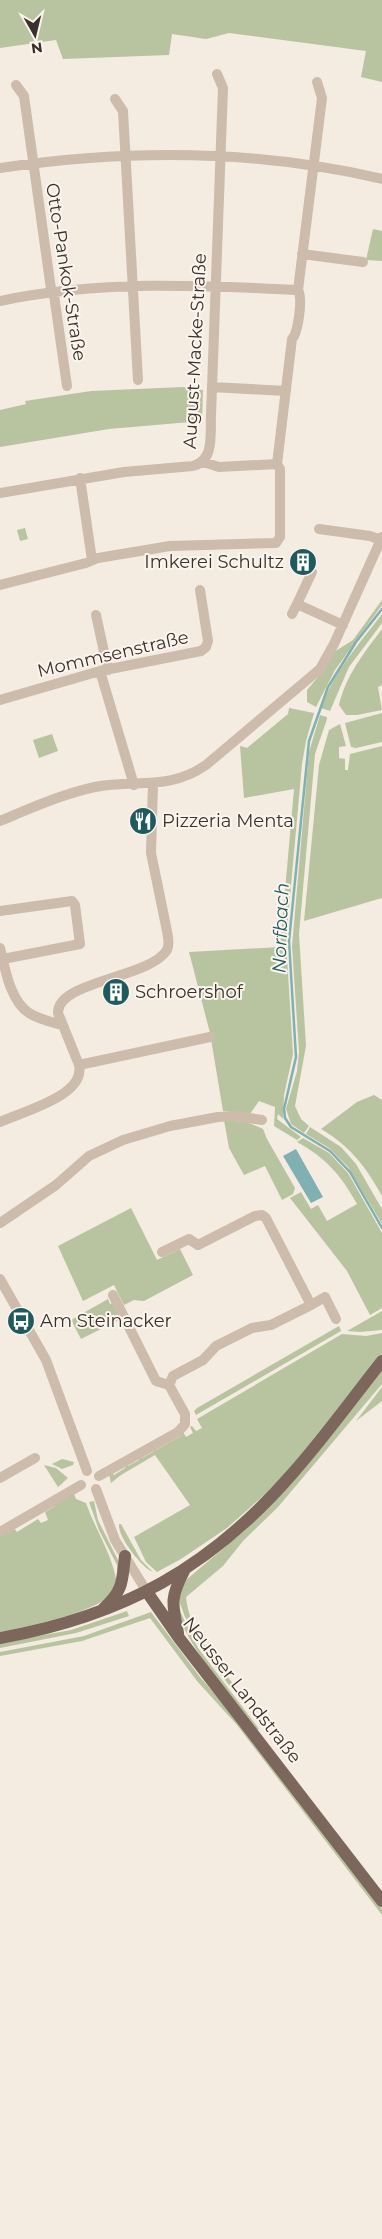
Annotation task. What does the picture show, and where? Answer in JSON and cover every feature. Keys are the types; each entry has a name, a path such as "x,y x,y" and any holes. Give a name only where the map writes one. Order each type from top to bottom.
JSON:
{"main road":[{"path":"0,1638 46,1628 98,1612 147,1592 184,1570 225,1540 279,1489 310,1454 382,1361"},
{"path":"98,1612 114,1598 121,1587 125,1556"},
{"path":"179,1638 172,1601 174,1590 184,1570"},
{"name":"Neusser Landstraße","path":"147,1592 179,1638 382,1901"}],"street":[{"name":"August-Macke-Straße","path":"0,493 80,478 193,466 203,462 210,448 221,156 223,88 217,74"},
{"path":"0,585 92,560 170,546 276,543 280,537 280,469 277,464 292,339 296,334 301,295 298,290 322,98 317,82"},
{"name":"Otto-Pankok-Straße","path":"16,86 24,96 67,386"},
{"path":"115,99 123,111 138,380"},
{"path":"0,168 33,163 126,155 221,156 314,165 382,179"},
{"path":"302,254 363,262"},
{"path":"0,301 52,293 132,285 216,285 298,290"},
{"path":"212,386 286,391"},
{"path":"203,462 219,467 277,464"},
{"path":"80,478 92,560"},
{"path":"0,820 82,790 103,786 153,784 182,778 206,765 314,676 325,662 343,625 381,538 318,529"},
{"path":"292,614 312,572"},
{"name":"Mommsenstraße","path":"0,700 104,670 196,652 206,647 208,641 200,590"},
{"path":"297,604 343,625"},
{"path":"96,615 104,670 134,785"},
{"path":"0,1122 62,1095 78,1079 79,1065 62,1025 58,1008 67,997 89,986 138,969 158,957 168,948 167,931 150,847 153,784"},
{"path":"0,911 72,901 75,905 80,944 3,960"},
{"path":"0,948 14,992 22,1007 31,1014 62,1025"},
{"path":"79,1065 210,1037"},
{"path":"0,1223 56,1185 88,1156 123,1140 170,1126 218,1117 236,1116 262,1120"},
{"path":"162,1252 189,1239 198,1245 255,1216 262,1215 266,1218 311,1305"},
{"path":"0,1279 46,1360 87,1471"},
{"path":"99,1476 183,1428 186,1424 185,1414 169,1385 156,1381 113,1295"},
{"path":"169,1385 174,1374 203,1360 216,1346 252,1328 271,1325 325,1297 336,1319"},
{"path":"0,1478 35,1458"},
{"path":"87,1471 94,1471 99,1476 100,1483 96,1489 89,1490 81,1485 80,1478 87,1471"},
{"path":"0,1532 81,1485"},
{"name":"Neusser Landstraße","path":"96,1489 115,1540 147,1592"}],"green space":[{"path":"0,0 382,0 382,82 361,77 366,51 229,33 206,39 172,34 169,55 63,59 56,40 0,48"},
{"path":"373,229 382,231 382,261 366,260"},
{"path":"183,387 203,390 202,421 109,429 0,447 0,410 26,404 25,401 91,391"},
{"path":"25,528 28,539 20,541 17,530"},
{"path":"382,600 382,605 335,670 316,707 307,702 307,690 323,671 334,652 353,640"},
{"path":"382,614 382,623 349,667 330,711 321,708 340,670"},
{"path":"382,629 382,685 378,687 382,710 357,715 346,715 339,705 346,684 356,665"},
{"path":"289,708 314,713 302,764 286,941 293,1054 284,1095 283,1119 278,1114 277,1119 301,1137 297,1140 274,1126 275,1107 259,1101 250,1114 223,1111 210,1033 189,952 280,947 294,789 244,798 240,746 247,748 288,714"},
{"path":"382,713 382,742 356,748 351,747 345,723"},
{"path":"320,715 327,717 327,719 315,754 299,934 306,1046 295,1106 301,1119 309,1126 304,1133 291,1124 286,1109 297,1071 299,1052 292,946 309,752"},
{"path":"340,724 346,746 339,747 339,758 345,759 345,770 348,770 350,754 382,746 382,898 304,921 319,765 329,730"},
{"path":"52,734 58,751 39,758 33,740"},
{"path":"374,1095 382,1100 382,1196 370,1176 349,1150 321,1129 357,1102"},
{"path":"224,1120 247,1122 263,1129 295,1188 293,1194 282,1200 265,1166 244,1175 229,1148"},
{"path":"310,1127 341,1147 356,1164 382,1209 382,1224 348,1167 329,1148 306,1134"},
{"path":"303,1138 329,1153 348,1173 382,1233 382,1308 370,1315 347,1271 290,1198 301,1192 311,1209 318,1205 327,1221 357,1204 345,1184 332,1168 316,1154 297,1142"},
{"path":"131,1208 157,1260 180,1249 193,1275 144,1301 134,1300 124,1305 114,1285 83,1301 58,1246"},
{"path":"108,1299 110,1304 113,1303 121,1319 81,1339 71,1320"},
{"path":"382,1311 382,1330 347,1331"},
{"path":"339,1326 341,1331 196,1415 194,1411 197,1408"},
{"path":"382,1333 382,1354 279,1482 227,1528 181,1559 157,1572 146,1562 134,1537 190,1505 155,1455 111,1483 109,1474 112,1473 114,1475 125,1468 127,1464 128,1466 139,1460 138,1457 141,1456 142,1458 153,1452 155,1448 156,1450 181,1436 183,1432 186,1437 193,1433 190,1427 192,1426 196,1431 202,1428 197,1419 342,1334 366,1336"},
{"path":"382,1370 382,1384 278,1507 243,1541 223,1566 186,1597 193,1624 207,1649 242,1695 238,1697 201,1648 185,1617 177,1595 186,1580 245,1530"},
{"path":"382,1387 382,1401 356,1421"},
{"path":"62,1459 74,1462 73,1465 62,1469 52,1464"},
{"path":"44,1465 56,1468 68,1478 58,1487"},
{"path":"74,1494 76,1499 86,1503 107,1550 116,1579 119,1580 111,1594 103,1601 90,1607 59,1618 0,1632 0,1536 14,1528 17,1532 38,1519 41,1523 48,1520 45,1512 55,1506 54,1504"},
{"path":"94,1501 98,1520 120,1564 117,1573 117,1565 99,1530 89,1502"},
{"path":"119,1524 121,1524 141,1560 153,1572 131,1551 122,1536"},
{"path":"179,1609 198,1648 259,1729 257,1730 237,1705 198,1652 181,1620"},
{"path":"127,1611 129,1616 76,1633 0,1648 0,1643 71,1630"},
{"path":"151,1612 200,1677 240,1723 382,1909 382,1915 237,1725 197,1681 150,1618 82,1641 0,1656 0,1652 84,1636"}],"water":[{"path":"296,1149 323,1197 311,1203 283,1156"}],"waterway":[{"name":"Norfbach","path":"382,609 356,642 328,687 309,741 289,941 296,1057 284,1109 285,1118 291,1127 330,1151 350,1172 382,1228"}],"place":[{"name":"Imkerei Schultz","path":"303,562"},
{"name":"Pizzeria Menta","path":"143,821"},
{"name":"Schroershof","path":"116,992"},
{"name":"Am Steinacker","path":"21,1321"}]}
